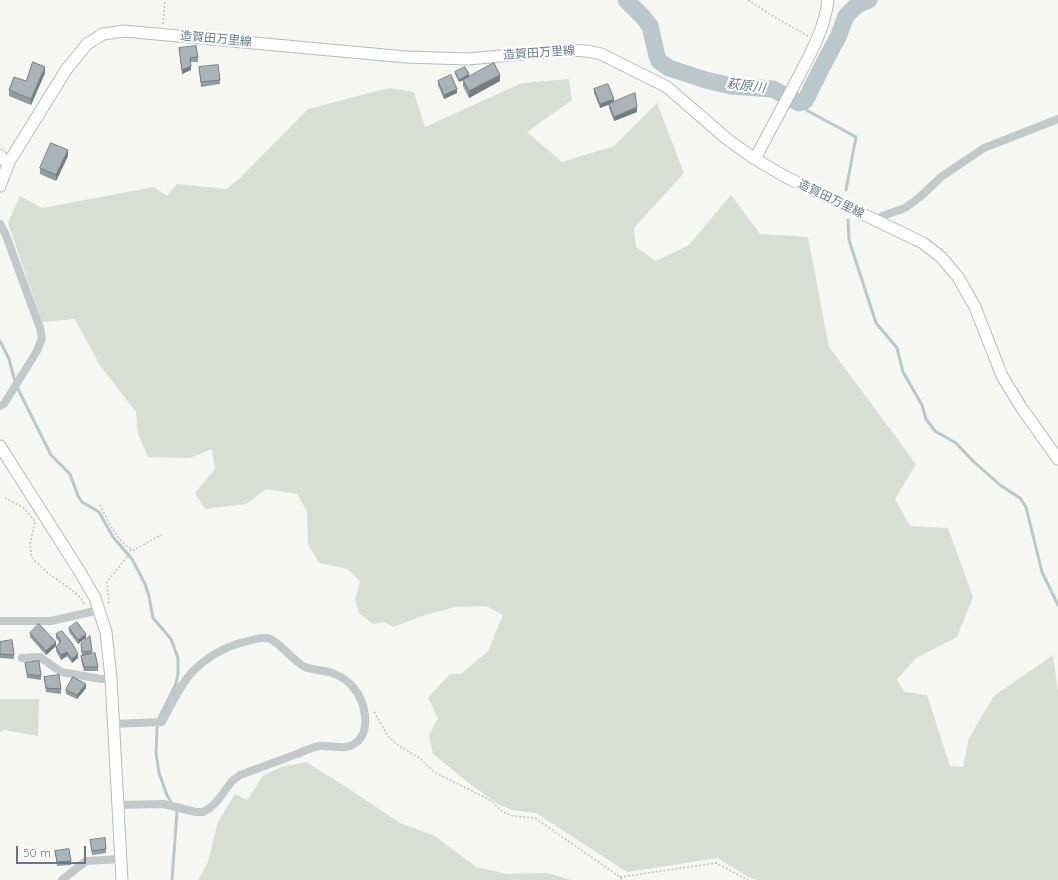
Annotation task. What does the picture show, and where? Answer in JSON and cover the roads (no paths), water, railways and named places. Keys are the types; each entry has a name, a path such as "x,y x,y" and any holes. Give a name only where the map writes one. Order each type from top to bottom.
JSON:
{"main road":[{"path":"755,159 791,93 817,40 827,11 828,0"},
{"name":"造賀田万里線","path":"0,186 9,162 66,70 87,44 103,34 124,31 406,57 468,59 566,50 587,51 601,54 667,87 726,139 755,159 786,177 923,243 941,257 958,277 975,307 1002,376 1021,407 1058,459"},
{"path":"0,154 1,158 9,162"},
{"path":"0,446 80,572 100,610 106,632 111,678 122,880"}],"street":[{"path":"879,222 882,216 905,208 920,197 941,177 984,148 1058,119"},
{"path":"0,224 8,240 40,328 42,338 37,352 4,404 0,406"},
{"path":"0,621 51,621 100,610"},
{"path":"113,724 162,722 180,688 194,671 206,661 216,653 232,646 245,641 266,637 272,640 298,663 307,668 330,672 342,678 354,688 360,698 365,712 366,722 362,736 357,742 350,746 341,748 319,746 240,775 232,781 218,800 210,808 203,812 196,812 164,804 118,805"},
{"path":"22,658 40,658 61,672 101,679 111,678"},
{"path":"62,880 86,861 121,859"}],"waterway":[{"name":"萩原川","path":"626,0 650,26 659,61 669,68 706,80 731,86 773,89 799,103 805,101 838,37 846,16 857,5 869,0"},
{"path":"799,103 808,111 856,137 846,190"},
{"path":"848,220 849,240 876,323 897,348 903,372 922,405 926,419 935,431 956,443 973,461 1000,485 1020,498 1026,507 1042,572 1058,605"},
{"path":"0,341 9,359 19,391 51,455 70,474 78,496 82,502 99,512 113,537 132,559 145,584 153,618 171,639 178,658 178,673 176,684 159,718 156,753 159,773 172,804"},
{"path":"172,880 177,812 175,809"}]}
